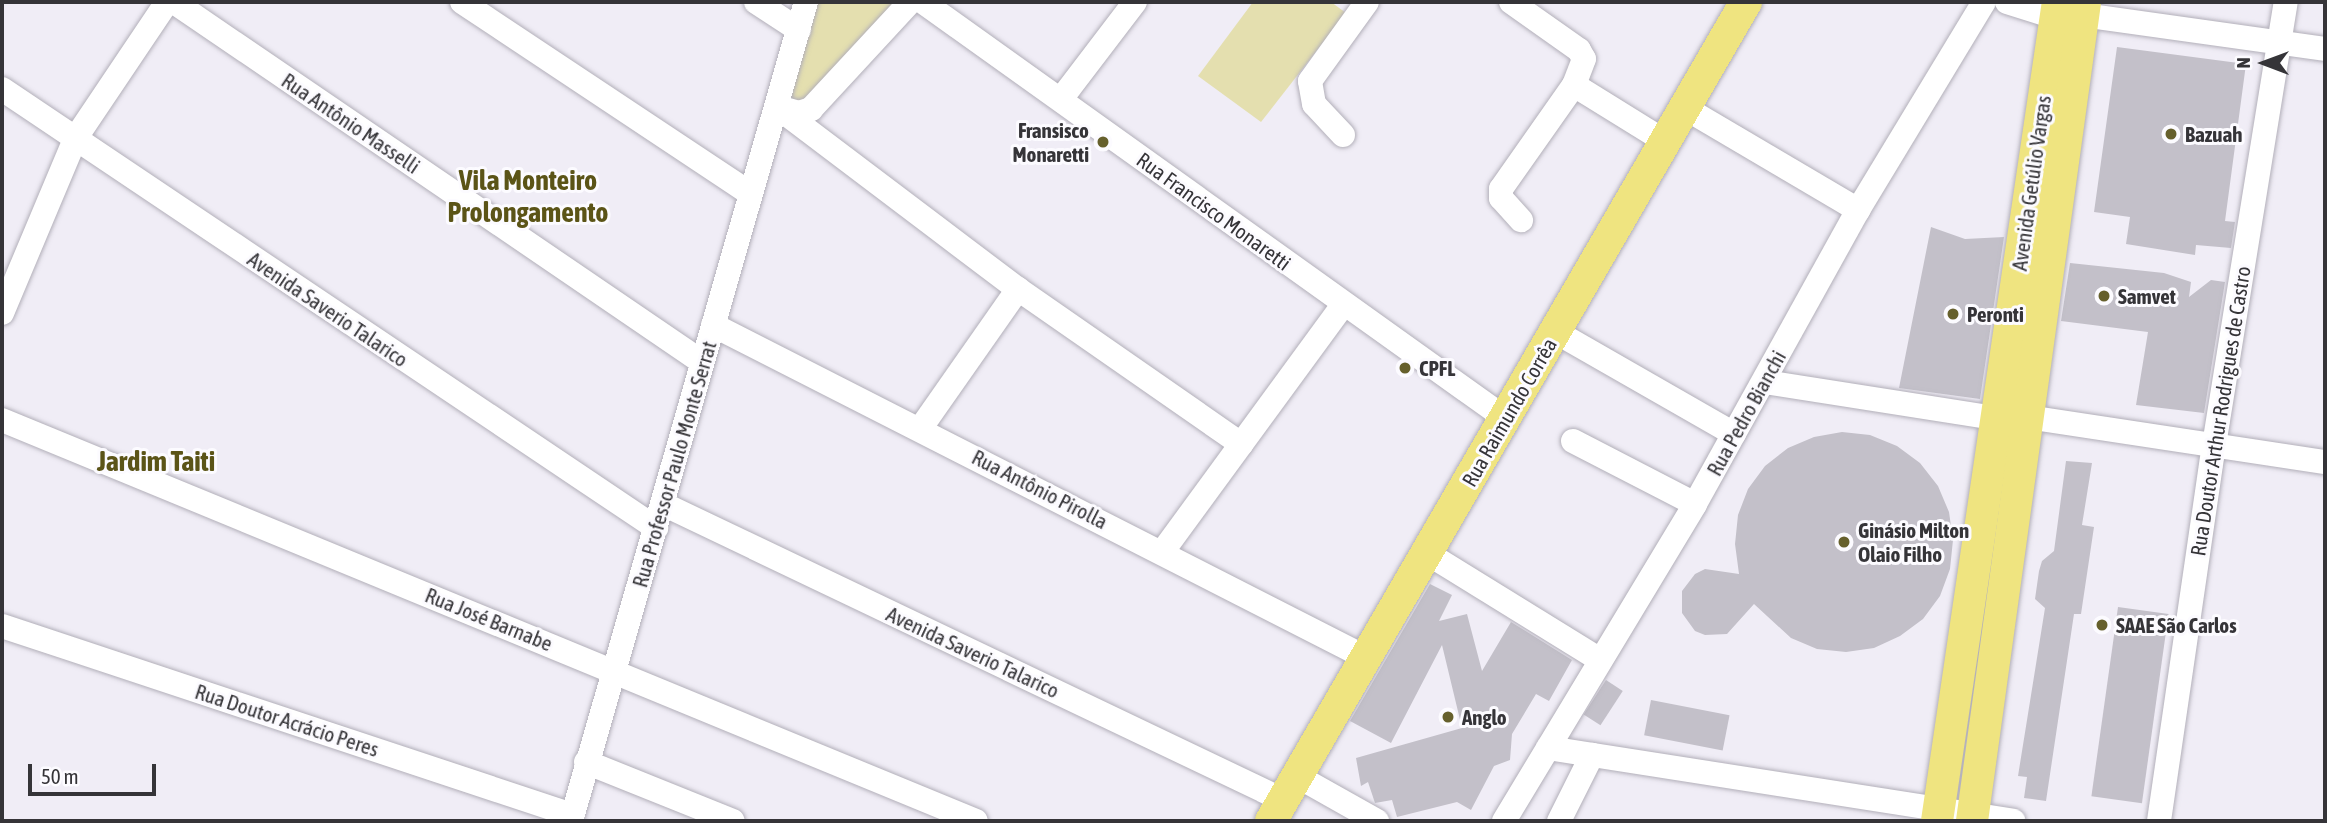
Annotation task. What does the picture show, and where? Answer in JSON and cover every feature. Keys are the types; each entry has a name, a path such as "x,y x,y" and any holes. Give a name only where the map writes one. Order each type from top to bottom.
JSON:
{"main road":[{"name":"Rua Raimundo Corrêa","path":"1284,799 1746,2"},
{"name":"Avenida Getúlio Vargas","path":"1973,818 2027,417 2070,9"},
{"name":"Avenida Getúlio Vargas","path":"1938,816 1996,418 2070,9"}],"street":[{"path":"2,313 75,139 167,2"},
{"name":"Rua Antônio Masselli","path":"174,2 702,362"},
{"path":"462,2 749,193"},
{"path":"756,2 799,30"},
{"path":"777,107 806,2"},
{"path":"777,107 799,113 810,109 910,2"},
{"name":"Rua Francisco Monaretti","path":"923,2 1343,305 1505,418"},
{"path":"1061,99 1135,2"},
{"path":"1343,135 1314,104 1310,81 1367,2"},
{"path":"1511,2 1579,50 1583,67 1574,85 1501,189 1501,198 1521,220"},
{"name":"Rua Pedro Bianchi","path":"1504,821 1695,504 1858,210 1984,2"},
{"path":"2007,2 2325,48"},
{"name":"Rua Doutor Arthur Rodrigues de Castro","path":"2159,821 2214,445 2286,2"},
{"path":"1574,85 1666,142"},
{"name":"Avenida Saverio Talarico","path":"2,89 656,528"},
{"path":"777,107 1018,289 1241,444"},
{"name":"Rua Professor Paulo Monte Serrat","path":"571,818 663,504 749,193 777,107"},
{"path":"1685,108 1858,210"},
{"path":"920,429 1018,289"},
{"path":"1163,551 1343,305"},
{"name":"Rua Antônio Pirolla","path":"713,325 1163,551 1365,657"},
{"path":"1556,332 1734,434"},
{"path":"1765,382 1996,418"},
{"path":"2027,417 2325,462"},
{"name":"Rua José Barnabe","path":"2,419 976,821"},
{"path":"1573,441 1695,504"},
{"name":"Avenida Saverio Talarico","path":"663,504 1284,799 1377,821"},
{"path":"1427,553 1600,660"},
{"name":"Rua Doutor Acrácio Peres","path":"2,626 571,818"},
{"path":"1548,748 1938,816 2014,821"},
{"path":"1559,821 1592,755"},
{"path":"586,762 733,821"}],"shaded area":[{"path":"814,2 898,2 802,102 790,100"},
{"path":"1253,2 1331,2 1346,13 1261,122 1198,76"}],"building":[{"name":"Bazuah","path":"2117,47 2246,64 2225,221 2235,222 2231,248 2196,245 2195,255 2126,244 2130,217 2094,212"},
{"name":"Peronti","path":"1931,227 1965,239 2004,237 1980,399 1899,388"},
{"path":"2070,263 2164,273 2191,282 2189,297 2211,280 2225,282 2204,413 2136,405 2148,332 2061,321"},
{"name":"Ginásio Milton Olaio Filho","path":"1842,432 1870,435 1897,446 1920,463 1938,486 1949,512 1953,540 1950,569 1940,596 1923,619 1900,636 1874,648 1846,652 1817,649 1791,638 1754,604 1727,634 1705,635 1695,631 1682,613 1682,591 1695,574 1705,569 1739,574 1735,544 1738,515 1748,489 1765,466 1788,448 1814,437"},
{"path":"2066,461 2092,463 2082,525 2094,527 2081,614 2074,614 2046,801 2024,798 2027,777 2018,776 2045,608 2035,599 2039,571 2042,561 2054,551"},
{"name":"Anglo","path":"1430,584 1452,595 1439,621 1467,614 1482,671 1511,622 1572,660 1549,701 1536,694 1512,734 1510,760 1494,766 1471,810 1457,802 1397,817 1392,800 1375,803 1368,782 1361,786 1356,758 1462,728 1442,645 1391,743 1350,721"},
{"path":"2118,607 2169,614 2142,803 2091,796"},
{"path":"1606,680 1623,691 1600,725 1584,714"},
{"path":"1651,700 1730,715 1723,751 1644,735"}],"place":[{"name":"Bazuah","path":"2171,134"},
{"name":"Fransisco Monaretti","path":"1103,142"},
{"name":"Samvet","path":"2104,296"},
{"name":"Peronti","path":"1953,314"},
{"name":"CPFL","path":"1405,368"},
{"name":"Ginásio Milton Olaio Filho","path":"1844,542"},
{"name":"SAAE São Carlos","path":"2102,625"},
{"name":"Anglo","path":"1448,717"}],"district":[{"name":"Vila Monteiro Prolongamento","path":"528,196"},
{"name":"Jardim Taiti","path":"156,461"}]}
